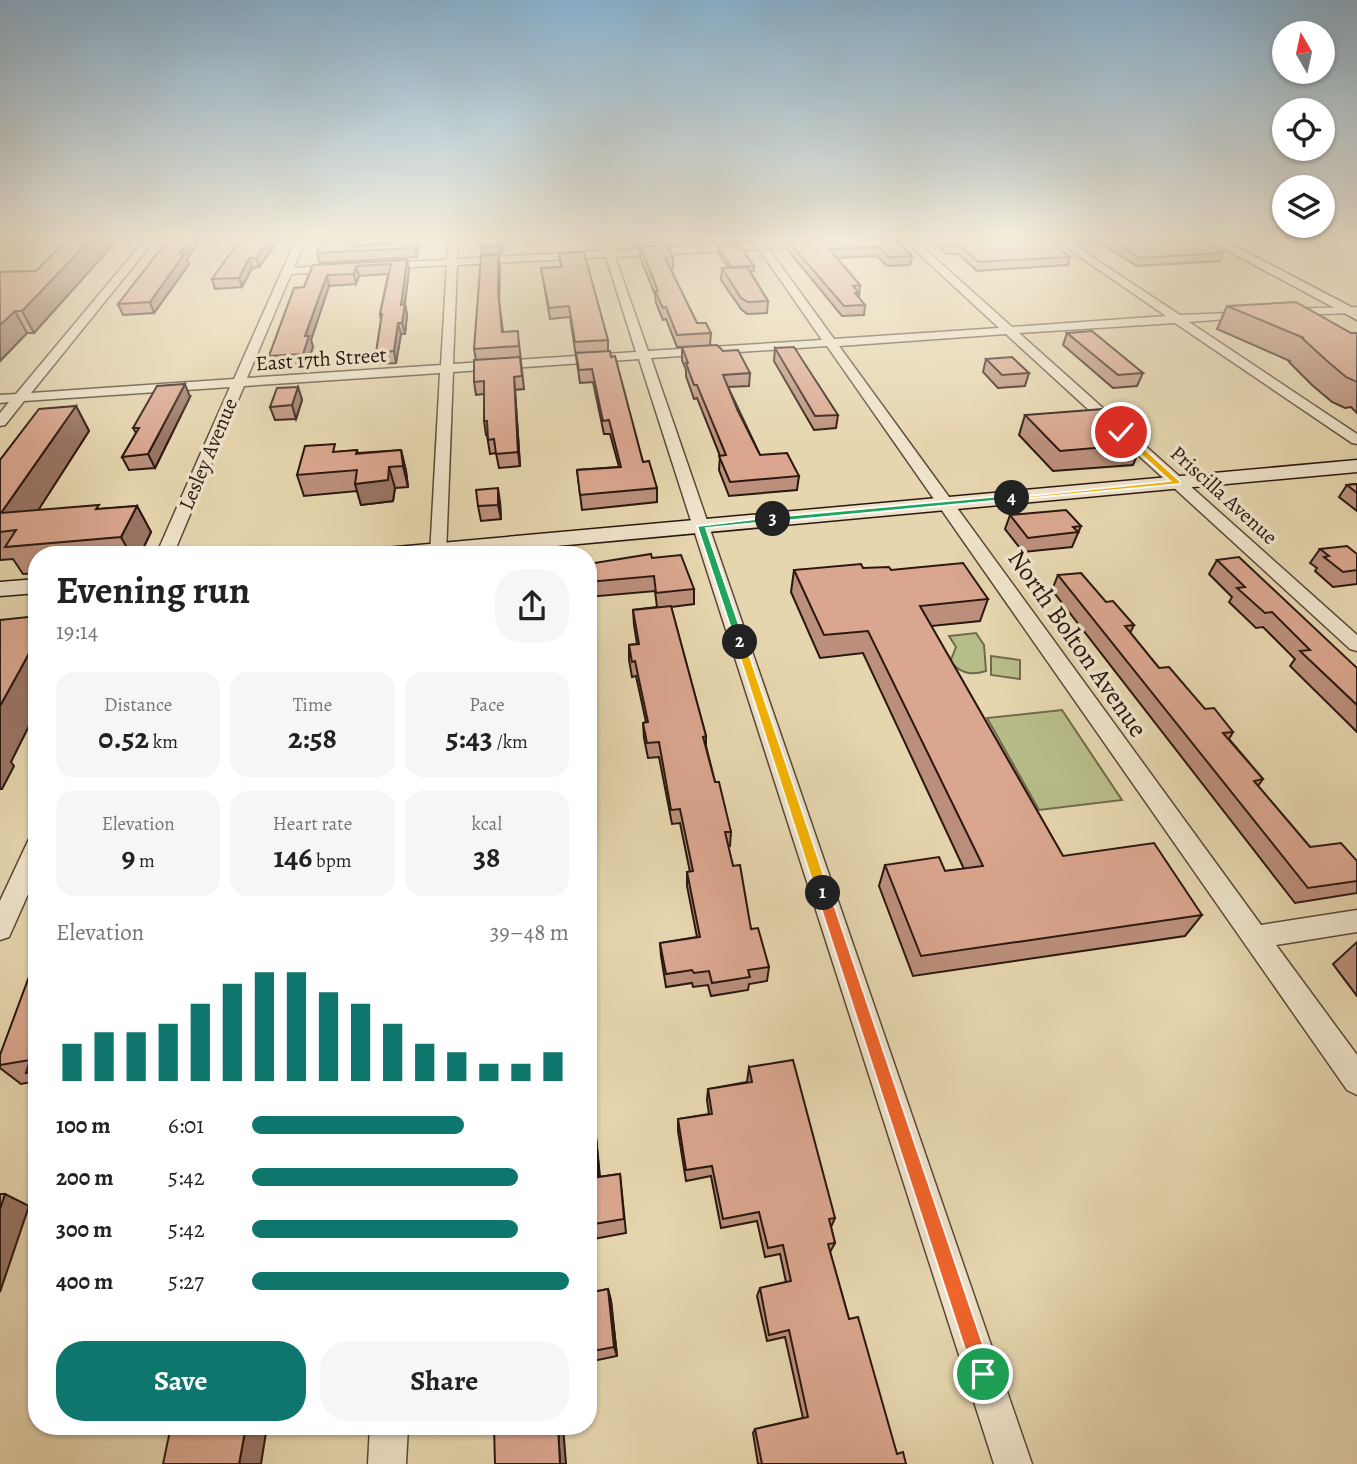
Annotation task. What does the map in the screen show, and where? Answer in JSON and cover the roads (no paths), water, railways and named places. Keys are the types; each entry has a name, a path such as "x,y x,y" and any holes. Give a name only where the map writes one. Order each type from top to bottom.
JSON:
{"main road":[{"path":"499,546 1357,466"},
{"path":"0,589 28,587"}],"street":[{"path":"0,422 96,305"},
{"name":"Lesley Avenue","path":"168,546 273,305"},
{"path":"438,546 450,305"},
{"path":"627,305 1013,1464"},
{"name":"North Bolton Avenue","path":"804,305 1357,1080"},
{"name":"Priscilla Avenue","path":"981,305 1357,645"},
{"path":"1156,305 1357,440"},
{"path":"1273,313 1353,312"},
{"name":"East 17th Street","path":"0,400 1259,314"},
{"path":"0,929 28,866"},
{"path":"1255,937 1357,921"},
{"path":"387,1464 389,1435"}]}
